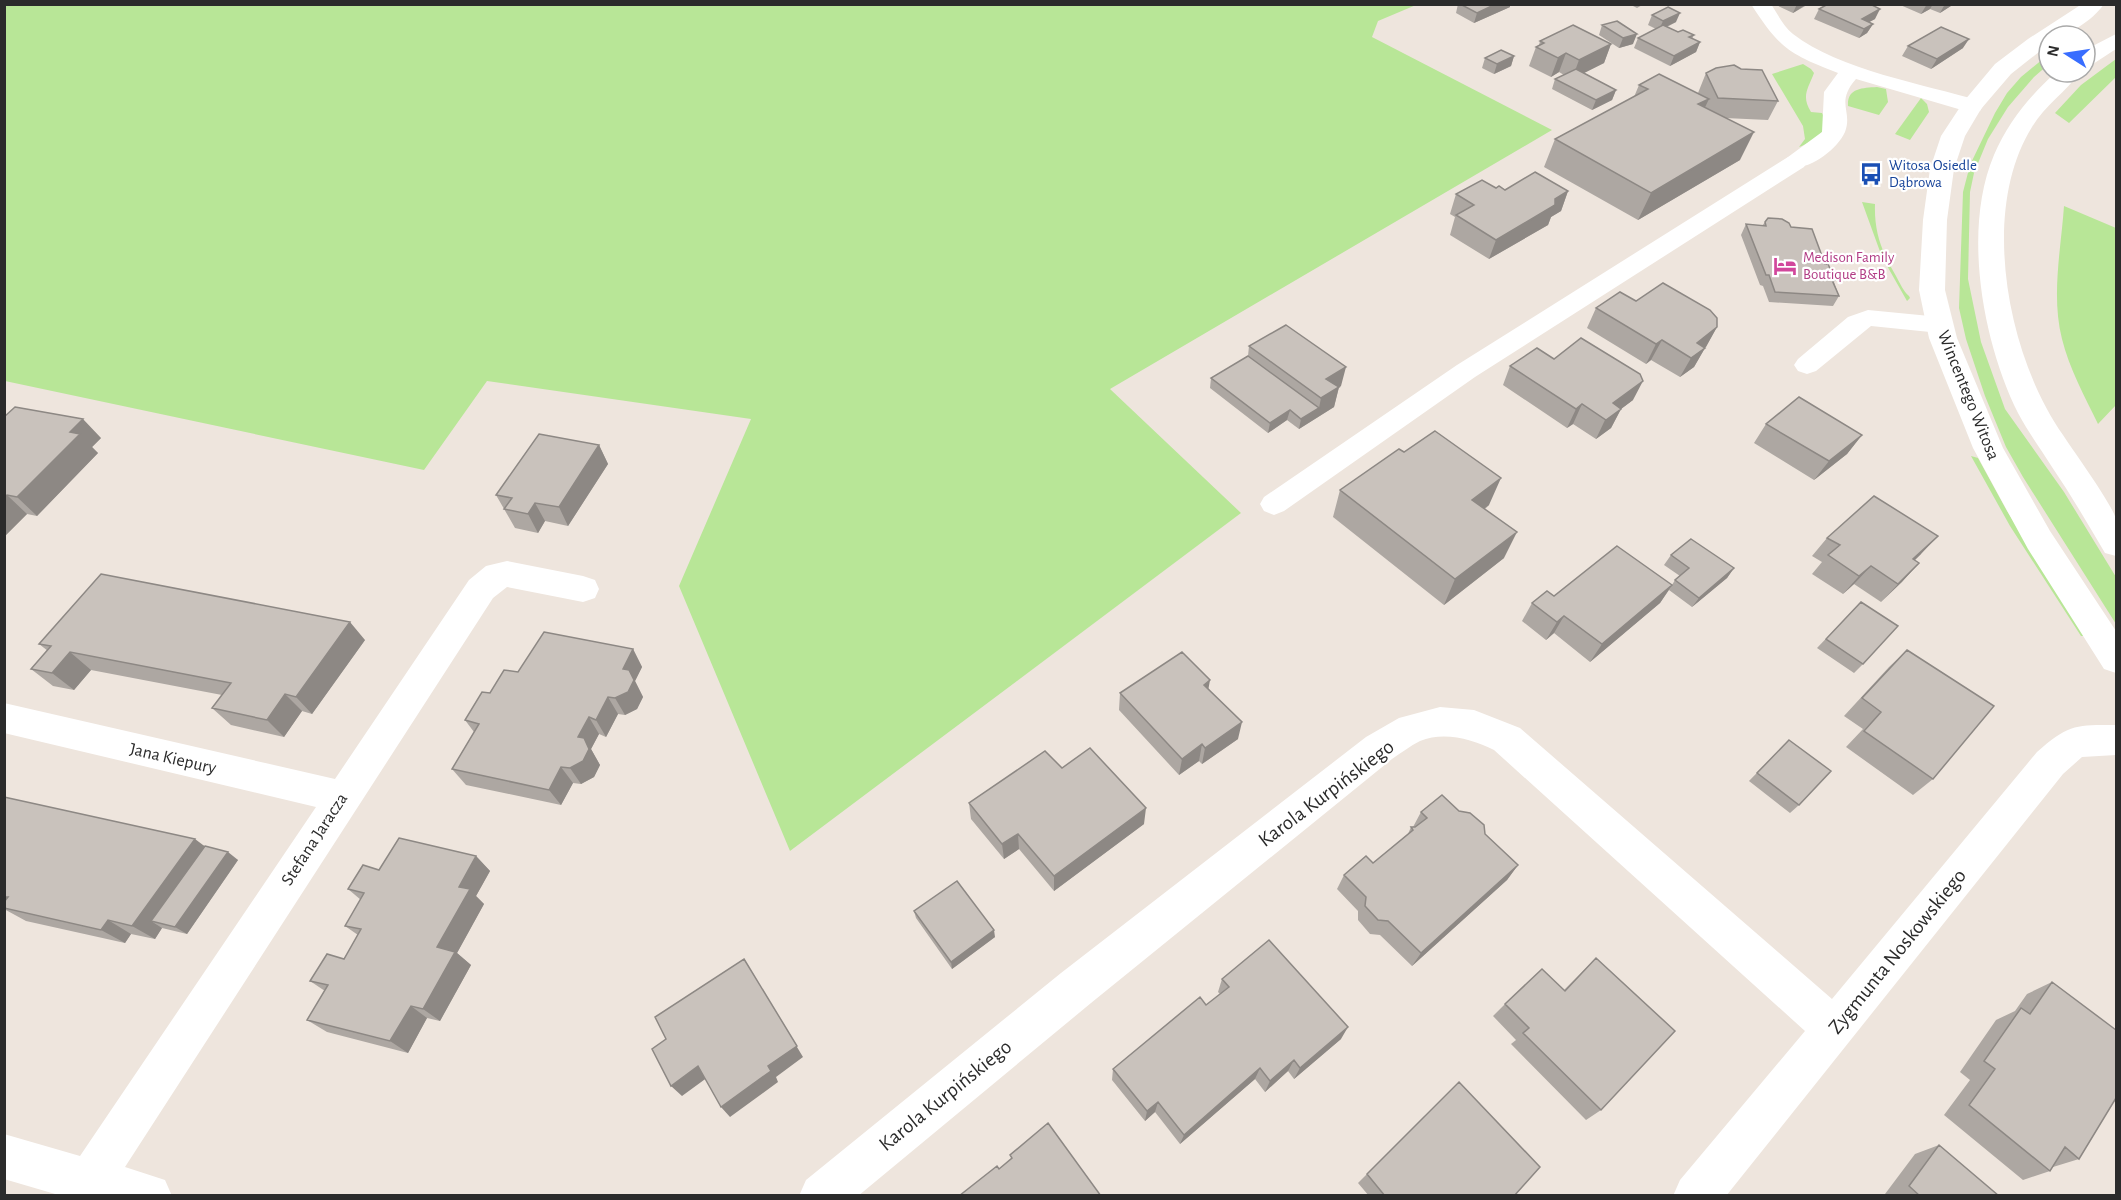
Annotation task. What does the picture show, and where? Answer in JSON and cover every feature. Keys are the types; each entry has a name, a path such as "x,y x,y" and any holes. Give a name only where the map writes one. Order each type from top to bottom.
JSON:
{"street":[{"path":"1761,4 1777,29 1791,43 1825,60 1972,106"},
{"name":"Wincentego Witosa","path":"2094,4 2082,15 2015,58 1990,82 1953,136 1942,169 1935,220 1932,290 1940,325 1960,383 1988,448 2039,540 2116,659"},
{"path":"2097,52 2116,40"},
{"path":"1796,162 1822,146 1832,135 1836,125 1832,109 1835,93 1852,70"},
{"path":"2057,84 2029,113 2005,154 1994,192 1990,233 1994,289 2010,352 2033,413 2116,544"},
{"name":"Stefana Jaracza","path":"90,1181 342,797 488,581 497,575 507,574 583,589"},
{"name":"Jana Kiepury","path":"4,718 342,797"},
{"name":"Karola Kurpińskiego","path":"822,1196 1076,988 1379,748 1414,727 1432,723 1461,722 1484,727 1507,739 1834,1029"},
{"name":"Zygmunta Noskowskiego","path":"1696,1196 2056,756 2074,742 2116,740"},
{"path":"4,1156 149,1196"}],"lane":[{"path":"1274,504 1466,371 1796,162"},
{"path":"1807,365 1857,323 1868,318 1940,325"}],"green space":[{"path":"5,4 1416,5 1378,21 1372,37 1552,130 1110,389 1241,513 790,851 679,586 751,419 487,381 424,470 5,381"},
{"path":"2116,59 2116,77 2069,123 2055,113 2082,84 2097,84 2097,73"},
{"path":"1803,64 1814,73 1806,92 1806,101 1811,112 1822,113 1825,125 1816,138 1799,147 1805,139 1803,126 1772,74"},
{"path":"2037,64 2037,74 2008,107 1988,139 1974,173 1970,192 1968,279 1981,342 2005,409 2064,492 2116,577 2116,624 2006,447 1985,396 1966,339 1959,308 1963,192 1970,165 1995,113 2007,93"},
{"path":"1877,87 1886,89 1888,102 1879,115 1848,106 1850,96 1856,90"},
{"path":"1921,98 1927,104 1929,112 1910,140 1895,134"},
{"path":"1862,202 1875,204 1880,242 1891,267 1910,298 1907,301 1882,257"},
{"path":"2064,206 2116,228 2116,405 2098,424 2069,361 2059,323 2057,289"},
{"path":"1971,456 1978,458 2007,511 2086,636 2081,636 2010,526"}],"building":[{"path":"1460,4 1496,4 1477,13"},
{"path":"1828,4 1870,4 1880,9 1862,19 1873,24 1864,29 1819,9"},
{"path":"1668,7 1680,13 1663,21 1652,15"},
{"path":"1617,21 1637,34 1623,38 1602,25"},
{"path":"1573,25 1611,44 1579,60 1566,53 1558,58 1536,47 1544,43 1540,41"},
{"path":"1663,25 1678,32 1683,30 1694,35 1689,37 1700,42 1674,56 1638,38"},
{"path":"1941,27 1969,39 1937,59 1908,46"},
{"path":"1501,50 1514,56 1497,64 1485,58"},
{"path":"1734,65 1741,69 1762,70 1778,101 1718,98 1706,73 1716,68"},
{"path":"1576,69 1616,90 1596,100 1555,79"},
{"path":"1659,74 1709,99 1698,104 1754,132 1651,193 1555,139 1648,89 1639,85"},
{"path":"1535,172 1568,191 1555,199 1555,205 1496,240 1456,215 1474,205 1456,194 1482,180 1505,190"},
{"path":"1768,218 1782,219 1791,227 1812,229 1825,264 1828,264 1835,280 1832,280 1839,296 1775,292 1746,224 1766,226 1765,222"},
{"path":"1663,283 1710,310 1717,318 1717,327 1697,343 1705,348 1691,358 1662,340 1656,344 1596,308 1620,292 1636,301"},
{"path":"1286,325 1346,367 1326,379 1339,387 1321,398 1249,346"},
{"path":"1581,338 1640,374 1643,381 1613,403 1621,409 1606,420 1582,404 1576,409 1510,366 1537,348 1554,359"},
{"path":"1248,356 1319,408 1301,419 1290,410 1270,423 1211,378"},
{"path":"1799,397 1862,435 1829,461 1766,424"},
{"path":"15,407 83,419 70,432 80,434 17,497 7,495 4,498 4,417"},
{"path":"1435,431 1501,478 1472,500 1517,532 1455,579 1340,490 1399,449 1404,452"},
{"path":"539,434 599,445 559,507 535,503 528,514 504,509 512,498 496,495"},
{"path":"1874,496 1938,536 1913,559 1919,563 1898,584 1871,566 1859,576 1828,555 1840,545 1827,538"},
{"path":"1691,539 1734,568 1699,598 1675,580 1689,568 1671,555"},
{"path":"1617,546 1672,585 1602,644 1564,616 1557,622 1532,603 1547,591 1554,596"},
{"path":"101,574 350,622 296,697 285,694 267,720 212,708 231,683 70,652 52,673 31,669 51,646 39,644"},
{"path":"1861,602 1898,626 1863,664 1826,639"},
{"path":"544,632 633,649 623,669 629,670 634,680 628,692 615,698 608,697 596,720 589,717 578,737 584,738 589,749 583,761 570,768 561,767 549,790 452,769 479,724 465,720 482,692 490,693 504,670 518,672"},
{"path":"1907,650 1994,706 1933,779 1864,731 1881,712 1862,698"},
{"path":"1182,652 1210,680 1204,685 1242,722 1205,748 1202,744 1182,759 1120,693"},
{"path":"1789,740 1831,771 1799,805 1757,773"},
{"path":"1090,748 1146,808 1054,876 1018,834 1002,844 969,803 1045,751 1062,768"},
{"path":"1442,795 1459,811 1470,813 1484,825 1485,834 1518,865 1421,953 1388,921 1378,920 1365,906 1366,897 1344,875 1366,856 1373,863 1413,830 1411,827 1415,827 1427,818 1421,812"},
{"path":"4,797 195,839 132,926 108,920 101,930 4,908 4,902 8,897 4,897"},
{"path":"399,838 476,856 459,887 470,889 437,947 455,952 423,1009 411,1006 390,1041 307,1020 328,985 310,981 327,954 344,959 361,929 345,926 364,893 348,889 363,865 379,870"},
{"path":"205,846 228,852 175,927 151,921"},
{"path":"957,881 994,930 951,962 914,911"},
{"path":"1269,940 1348,1027 1300,1068 1294,1060 1270,1081 1260,1068 1184,1135 1158,1102 1147,1111 1113,1069 1200,997 1206,1005 1229,987 1222,979"},
{"path":"1596,958 1675,1031 1601,1110 1523,1033 1529,1028 1505,1004 1542,969 1565,991"},
{"path":"744,959 797,1046 768,1066 771,1071 721,1107 698,1066 671,1086 652,1049 666,1039 655,1017"},
{"path":"2052,982 2116,1030 2116,1098 2079,1159 2065,1147 2050,1171 1969,1105 1995,1069 1984,1061 2021,1008 2030,1014"},
{"path":"1459,1082 1540,1167 1514,1196 1385,1196 1367,1174"},
{"path":"1048,1123 1101,1196 959,1196 997,1166 999,1169 1012,1158 1010,1155"},
{"path":"1939,1145 1999,1196 1920,1196 1909,1186"}],"place":[{"name":"Witosa Osiedle Dąbrowa","path":"1871,174"},
{"name":"Medison Family Boutique B&B","path":"1785,266"}]}
